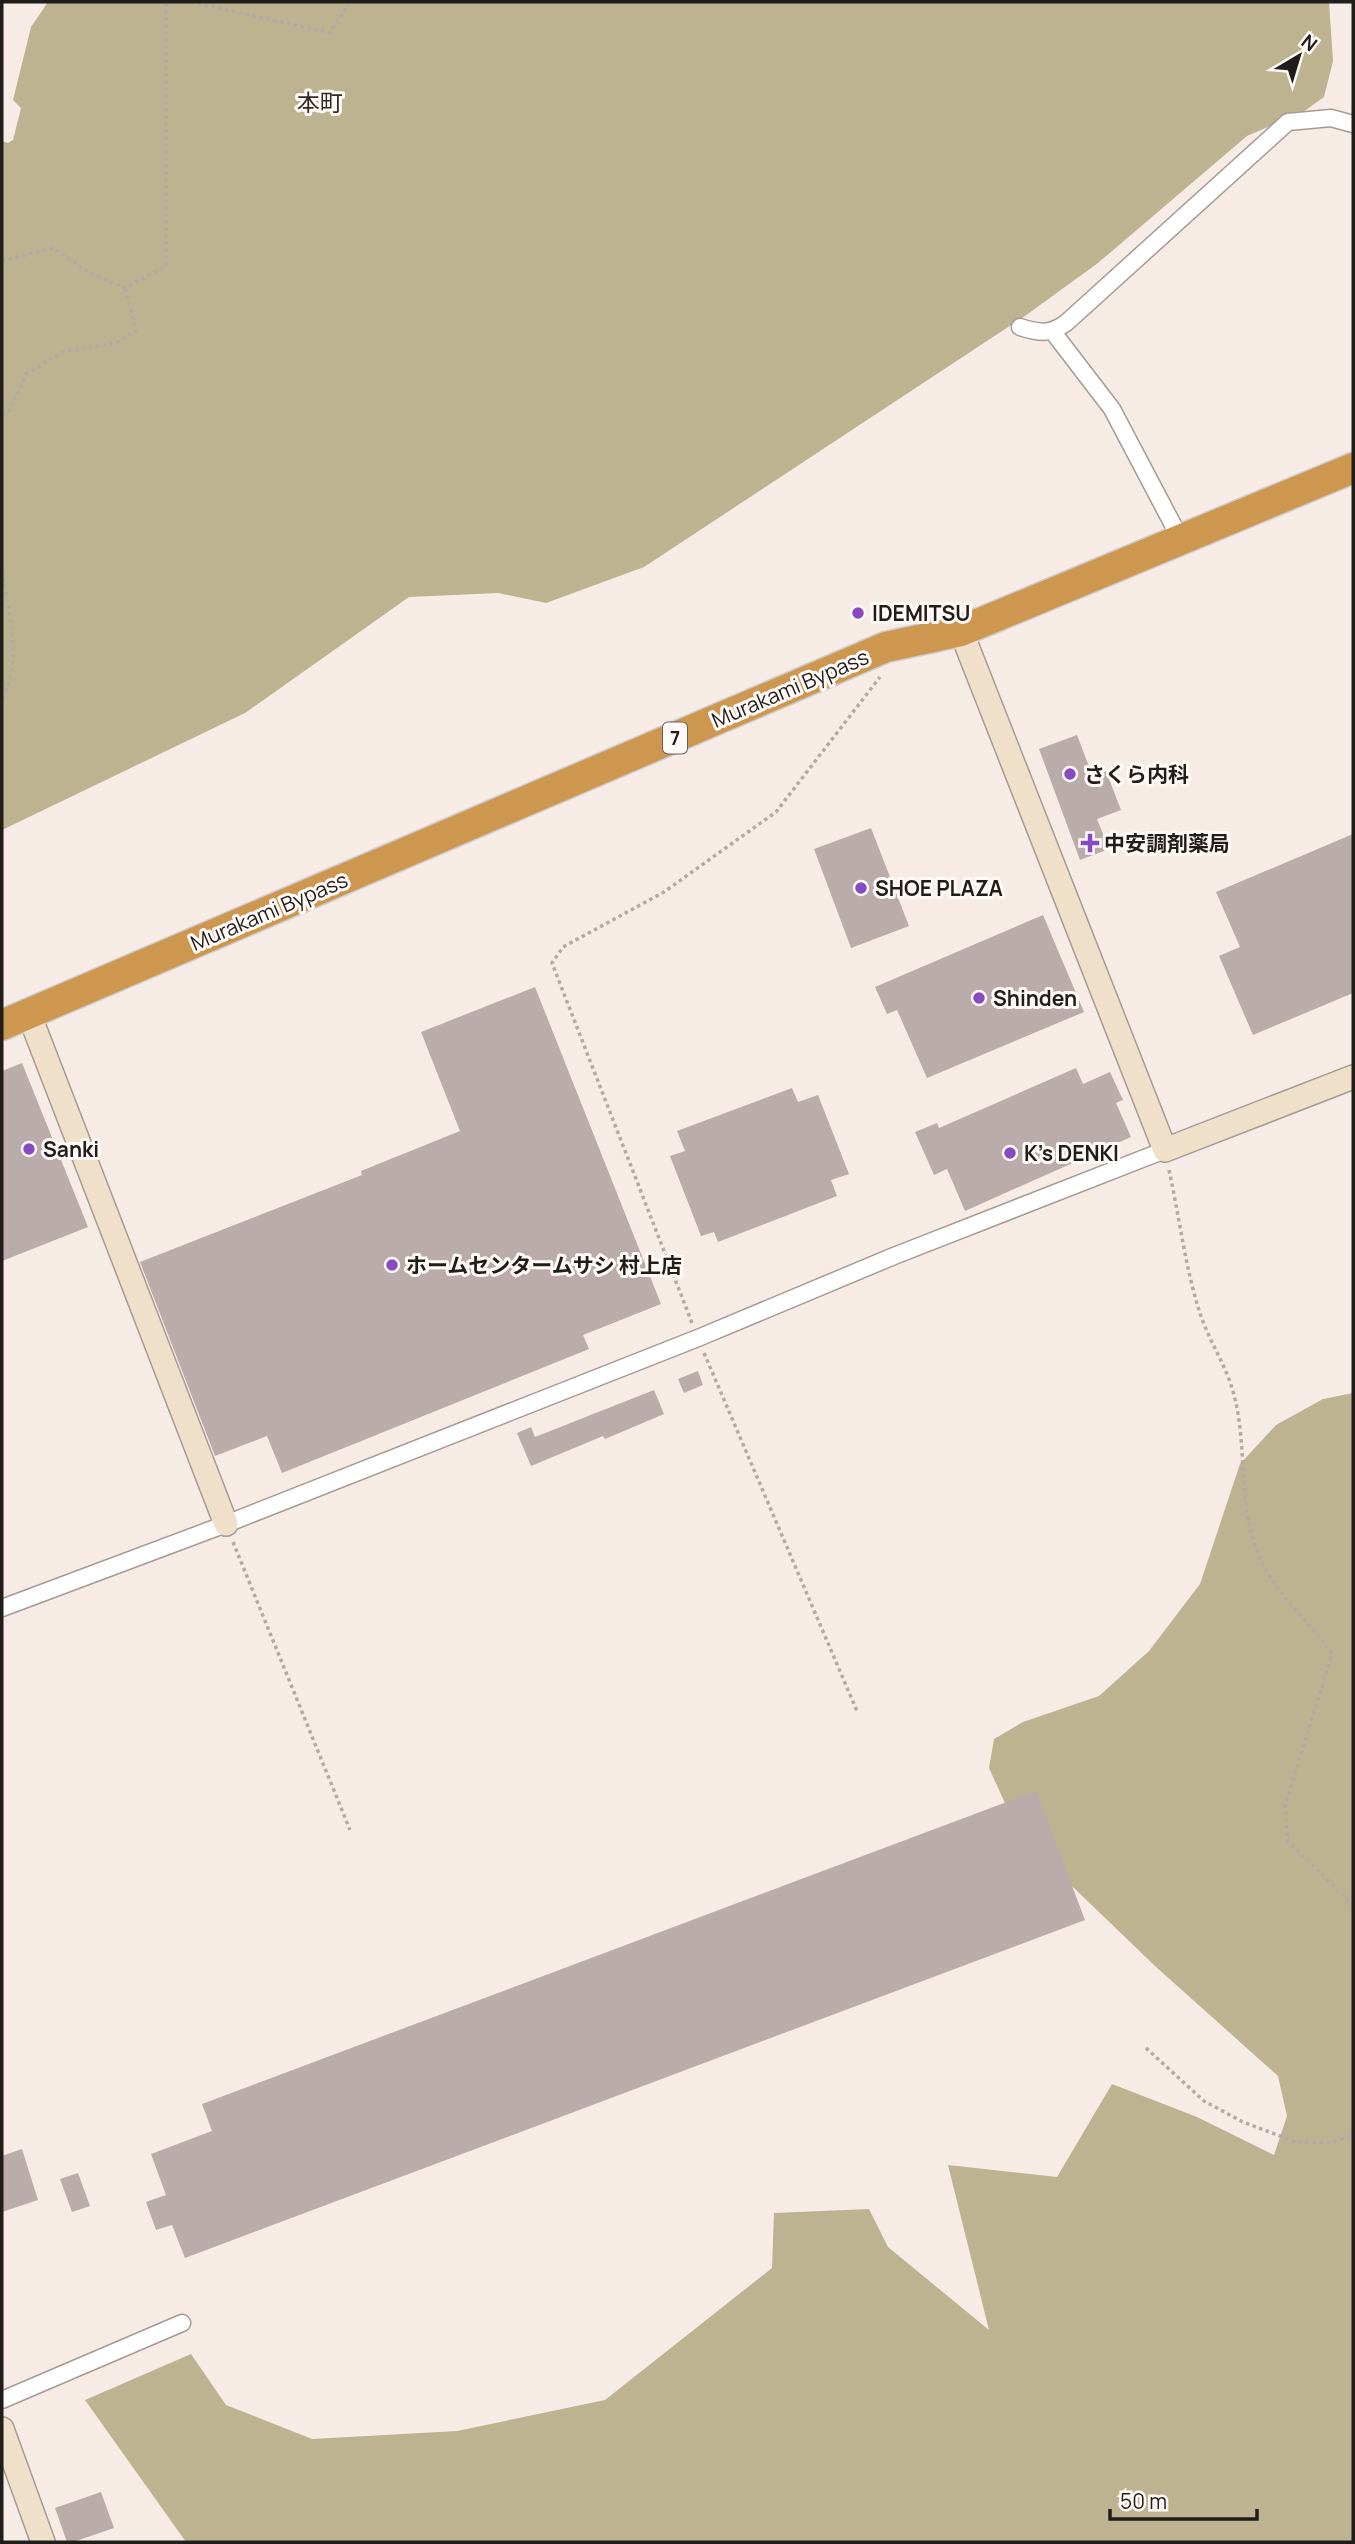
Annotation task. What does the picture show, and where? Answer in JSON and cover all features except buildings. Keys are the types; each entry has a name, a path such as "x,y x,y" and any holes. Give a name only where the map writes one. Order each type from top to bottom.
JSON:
{"highway":[{"name":"Murakami Bypass","path":"15,1019 886,647 961,631 1353,468"}],"street":[{"path":"1020,327 1039,333 1053,332 1066,323 1288,122 1331,118 1353,124"},
{"path":"1053,332 1112,409 1181,540"},
{"path":"961,631 1165,1150"},
{"path":"15,1019 226,1524"},
{"path":"2,1608 226,1524 698,1338 894,1256 1353,1077"},
{"path":"2,2400 182,2323"},
{"path":"2,2429 43,2542"}],"path":[{"path":"125,288 166,266 166,2"},
{"path":"191,2 330,33 350,2"},
{"path":"2,261 53,248 89,272 125,288"},
{"path":"2,416 8,414 26,374 65,351 116,343 136,331 125,288"},
{"path":"2,571 13,635 11,682 2,699"},
{"path":"857,1711 698,1338 552,962 563,947 664,892 776,812 883,672 886,647"},
{"path":"1165,1150 1199,1311 1232,1388 1241,1432 1251,1536 1259,1558 1276,1586 1319,1634 1332,1654 1285,1805 1288,1841 1353,1905"},
{"path":"226,1524 350,1830"},
{"path":"1146,2048 1204,2101 1243,2122 1296,2142 1327,2143 1353,2136"}],"shaded area":[{"path":"48,2 1329,2 1333,61 1324,97 1303,112 1247,136 1098,263 1025,316 644,567 546,603 498,593 409,597 245,713 2,830 2,141 8,143 13,140 21,108 13,100 31,27"},
{"path":"1353,1393 1353,2542 186,2542 85,2400 191,2354 226,2405 312,2439 457,2431 605,2400 772,2268 774,2213 869,2209 888,2247 989,2330 948,2165 1057,2177 1112,2084 1197,2117 1274,2155 1287,2116 1278,2076 1155,1966 1020,1836 989,1768 994,1739 1023,1722 1099,1696 1149,1651 1200,1584 1240,1464 1276,1425 1323,1399"}],"place":[{"name":"IDEMITSU","path":"858,613"},
{"name":"さくら内科","path":"1070,774"},
{"name":"中安調剤薬局","path":"1090,843"},
{"name":"SHOE PLAZA","path":"861,888"},
{"name":"Shinden","path":"979,998"},
{"name":"Sanki","path":"29,1149"},
{"name":"K's DENKI","path":"1010,1153"},
{"name":"ホームセンタームサシ 村上店","path":"392,1265"}],"district":[{"name":"本町","path":"320,102"}]}
